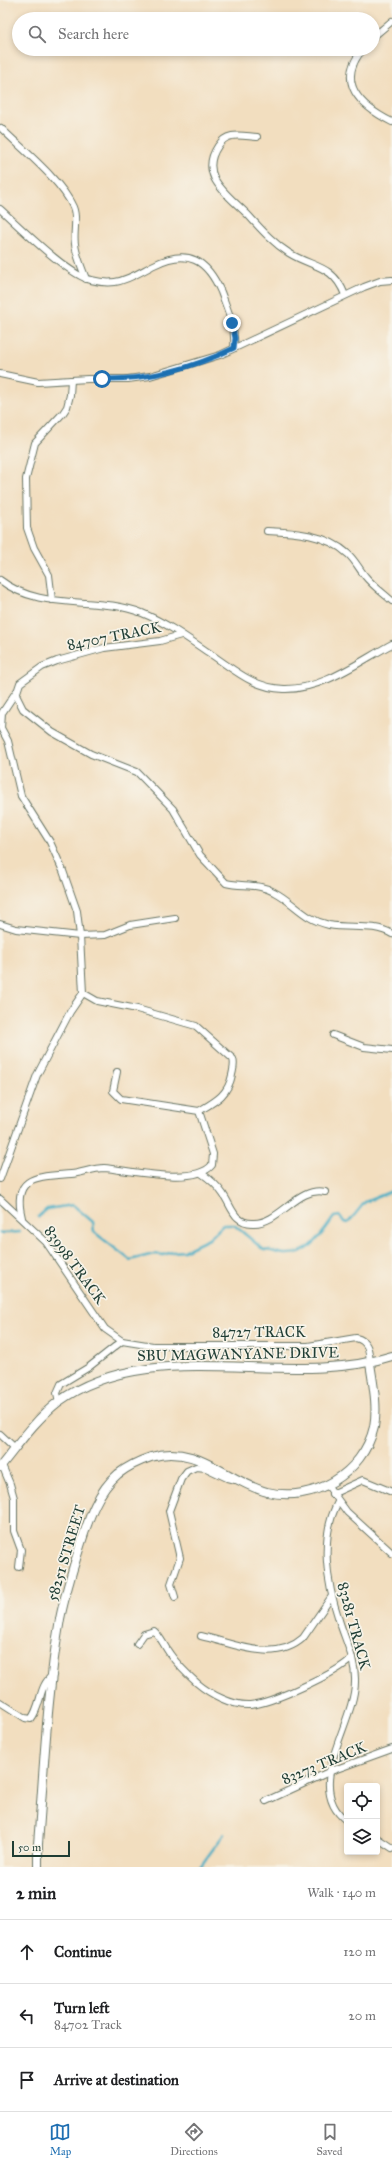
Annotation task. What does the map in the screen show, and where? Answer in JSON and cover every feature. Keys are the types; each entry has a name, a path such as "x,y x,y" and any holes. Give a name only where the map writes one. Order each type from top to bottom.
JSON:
{"street":[{"path":"380,31 392,21"},
{"path":"358,56 350,72 352,88 360,98 392,122"},
{"path":"1,128 59,186 71,204 75,218 75,244 86,279"},
{"path":"257,137 233,135 220,143 215,150 211,165 217,184 223,193 241,208 275,243 297,258 312,263 330,273 339,282 345,295"},
{"path":"0,209 54,258 86,279 115,282 167,260 181,257 197,261 207,268 216,281 232,323 235,338 234,348"},
{"path":"0,374 38,382 128,379 150,376 206,360 372,283 392,280"},
{"path":"52,600 49,575 34,548 27,528 26,478 35,443 64,413 67,407 70,395 71,380"},
{"path":"267,531 306,534 342,549 349,554 368,580 392,601"},
{"path":"0,580 24,594 52,600 130,608 160,621 249,681 269,688 285,689 316,684 392,644"},
{"name":"84707 TRACK","path":"83,992 77,911 63,871 50,842 21,796 12,767 8,741 1,728 2,713 16,694 20,683 30,675 57,661 104,648 160,641 181,635"},
{"path":"16,694 23,709 57,735 92,754 137,772 173,809 200,855 226,883 259,886 274,891 300,912 321,923 342,927 375,928 392,934"},
{"path":"0,924 16,929 80,936 105,935 130,925 175,918"},
{"path":"0,1179 37,1076 70,1012 83,992 97,1001 137,1009 196,1026 233,1059 234,1068 229,1088 218,1100 199,1111 121,1099 113,1091 117,1072"},
{"path":"333,1035 364,1047 392,1050"},
{"path":"22,1218 19,1206 21,1193 33,1179 49,1175 72,1174 99,1169 171,1175 201,1173 209,1169 214,1158 199,1111"},
{"path":"201,1173 216,1186 238,1219 249,1223 263,1222 312,1193 325,1192"},
{"name":"83998 TRACK","path":"0,1198 46,1242 105,1328 122,1341 130,1343"},
{"name":"84727 TRACK","path":"130,1343 153,1346 308,1346 356,1338 361,1339 367,1346 370,1363"},
{"path":"59,1402 57,1393 61,1384 89,1367 122,1341"},
{"name":"SBU MAGWANYANE DRIVE","path":"1,1466 36,1422 59,1402 100,1380 144,1369 333,1367 370,1363 392,1356"},
{"name":"58251 STREET","path":"38,1867 38,1844 53,1675 60,1618 71,1575 93,1509 109,1483 133,1464 156,1456 174,1454 199,1459 265,1491 278,1494 303,1494 328,1486 347,1472 357,1461 371,1436 374,1426 375,1401 370,1363"},
{"path":"0,1434 15,1448"},
{"path":"1,1466 12,1491 14,1531 21,1550 19,1567"},
{"path":"174,1597 171,1584 180,1558 169,1511 181,1479 187,1471 196,1467 206,1468 229,1479 238,1479"},
{"path":"332,1494 363,1480 392,1492"},
{"path":"328,1486 338,1502 392,1553"},
{"name":"83281 TRACK","path":"338,1502 331,1517 328,1537 327,1567 332,1596 352,1658 355,1681 353,1697 328,1785 332,1801 340,1815 345,1819"},
{"path":"201,1636 236,1647 265,1650 284,1649 303,1638 332,1596"},
{"path":"137,1644 144,1634 154,1631 171,1655 198,1683 216,1695 244,1704 259,1703 293,1690 330,1673 352,1658"},
{"path":"0,1702 25,1718 31,1719 37,1708 43,1685 53,1675"},
{"name":"83273 TRACK","path":"266,1801 331,1771 392,1749"},
{"path":"380,1840 392,1848"}],"waterway":[{"path":"38,1217 47,1209 73,1205 93,1222 94,1232 130,1260 154,1254 163,1255 172,1252 184,1251 209,1239 223,1225 234,1225 264,1250 283,1254 302,1251 314,1243 334,1217 340,1216 344,1222 348,1223 365,1202 392,1191"},
{"path":"0,1233 20,1232"},
{"path":"200,1867 224,1834"}],"route":[{"path":"102,379 128,379 150,376 188,366 220,355 234,348 235,338 232,323"}]}
